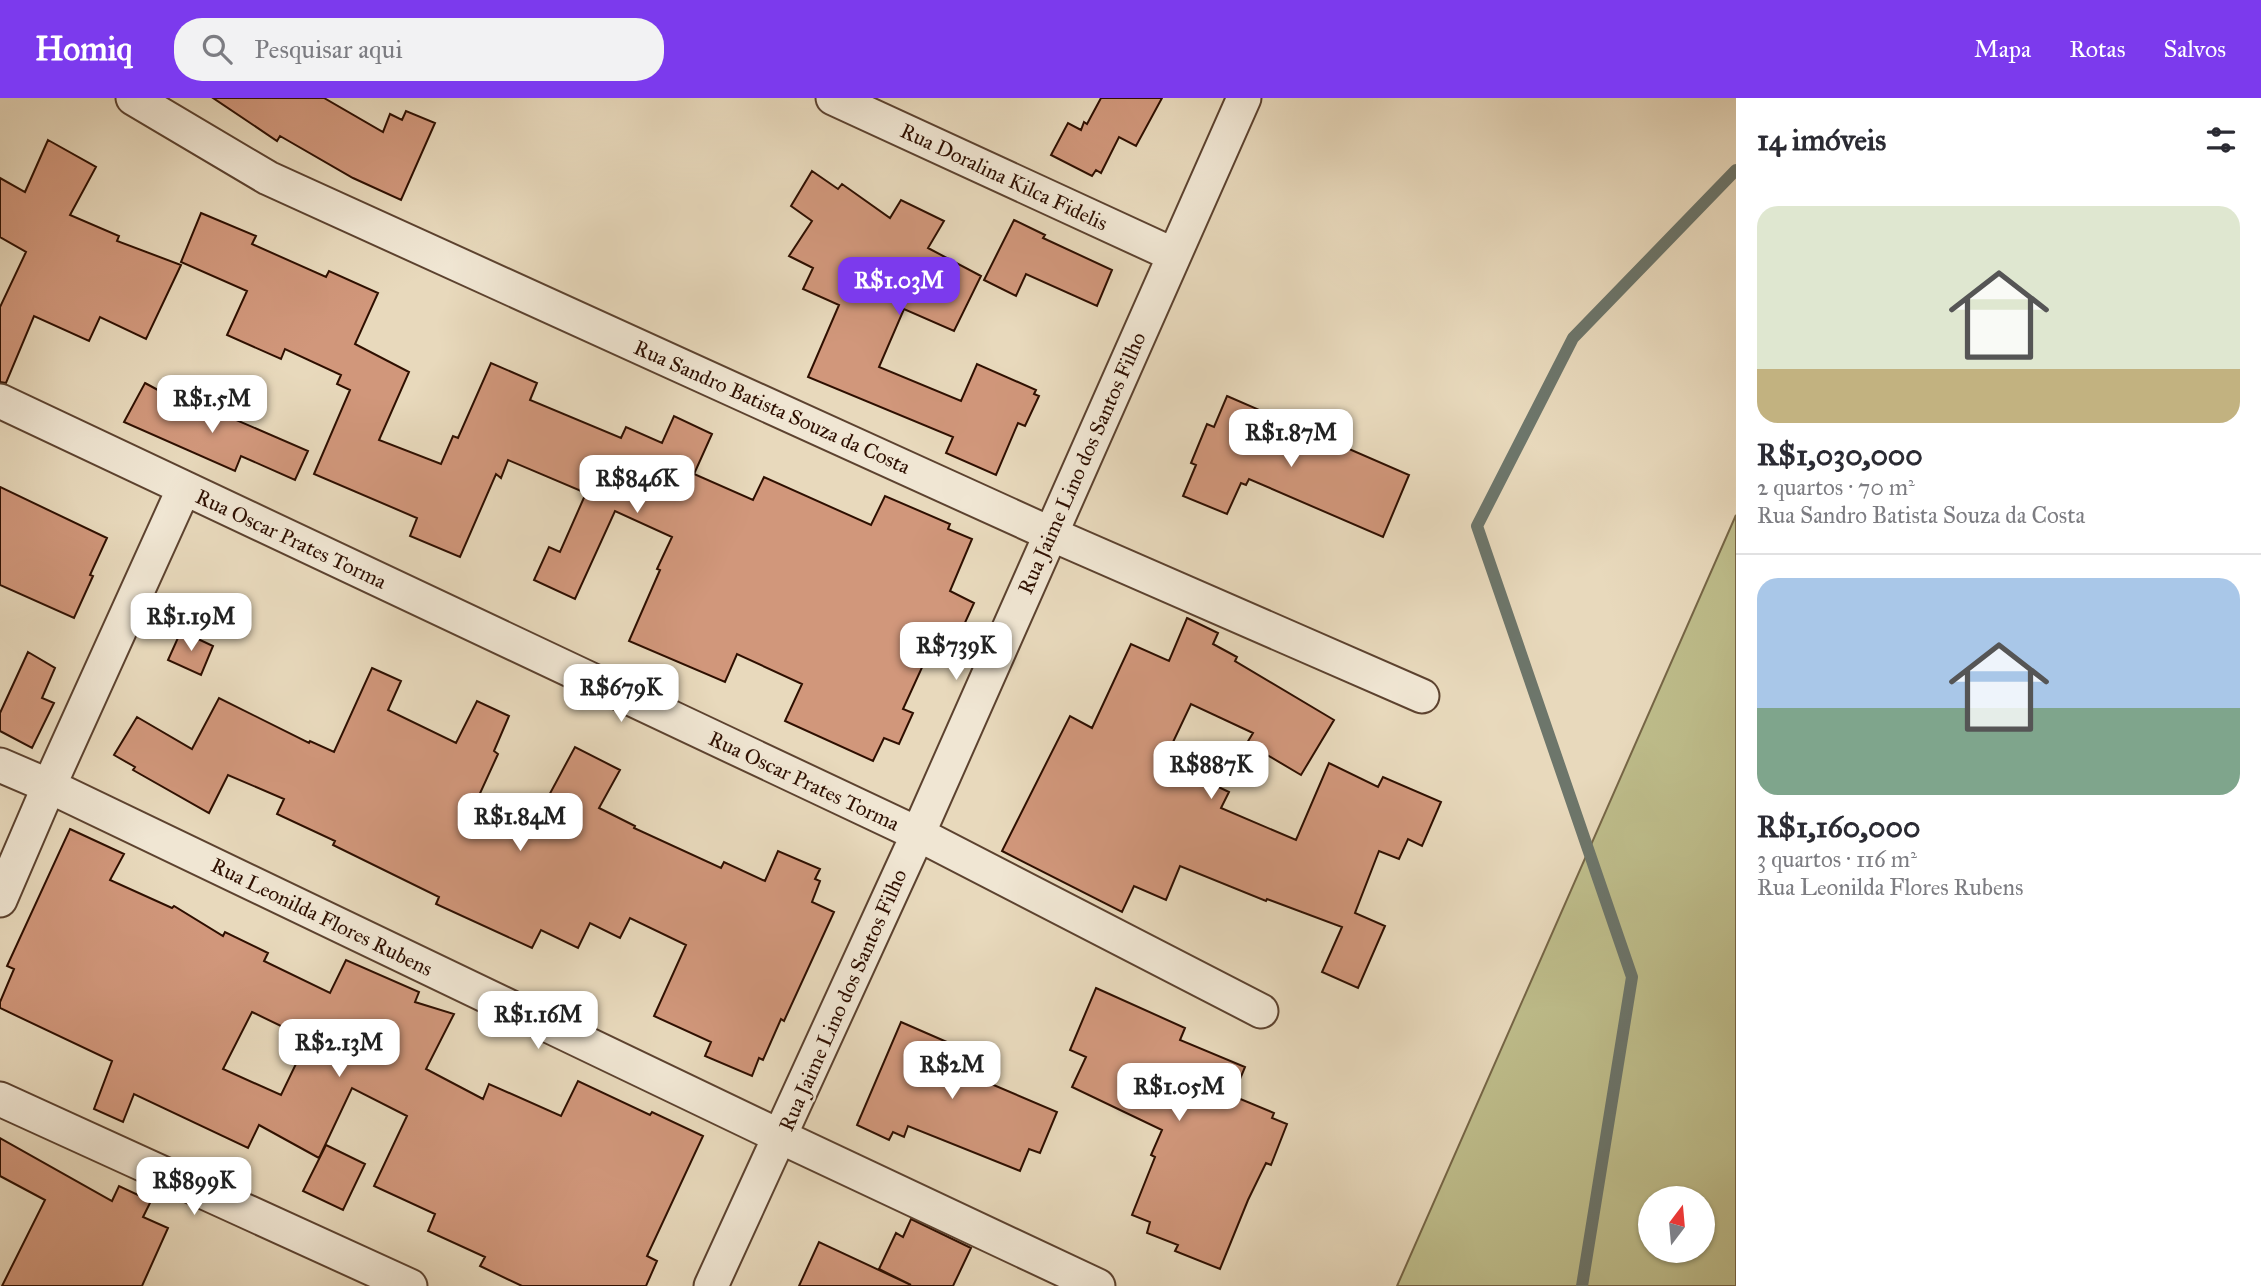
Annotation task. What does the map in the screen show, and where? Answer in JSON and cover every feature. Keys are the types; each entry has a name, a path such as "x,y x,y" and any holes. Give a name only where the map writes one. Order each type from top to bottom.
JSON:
{"street":[{"name":"Rua Sandro Batista Souza da Costa","path":"133,98 268,178 1051,534 1422,696"},
{"name":"Rua Doralina Kilca Fidelis","path":"834,98 1174,255"},
{"name":"Rua Jaime Lino dos Santos Filho","path":"711,1286 918,834 1244,98"},
{"name":"Rua Oscar Prates Torma","path":"0,401 918,834 1261,1011"},
{"path":"0,900 184,488"},
{"name":"Rua Leonilda Flores Rubens","path":"0,765 1098,1286"},
{"path":"0,1099 411,1286"}],"shaded area":[{"path":"1736,515 1736,1286 1397,1286"}],"building":[{"path":"213,98 324,98 383,132 390,114 402,120 406,111 435,123 401,200 353,178 280,136 277,141"},
{"path":"1101,98 1162,98 1136,146 1119,137 1101,173 1096,170 1092,176 1051,155 1068,123 1081,130"},
{"path":"48,140 96,167 70,215 119,236 117,241 181,265 146,339 100,317 89,341 34,316 6,383 0,382 0,307 26,252 0,237 0,178 25,192"},
{"path":"812,171 838,189 842,184 890,218 901,200 944,221 928,248 981,276 954,331 904,309 879,367 961,401 977,364 1036,390 1034,394 1039,396 1025,426 1018,423 996,475 946,453 953,437 808,377 839,305 803,289 813,268 789,256 812,221 791,206"},
{"path":"201,213 256,236 252,244 326,277 329,271 378,293 355,344 409,372 379,440 441,464 453,436 458,438 491,363 537,383 530,400 621,438 626,427 662,443 674,416 712,434 694,474 753,500 764,477 871,525 885,496 950,524 948,529 972,539 950,591 974,603 948,660 929,652 903,709 913,713 899,744 884,738 873,761 785,721 802,684 737,654 725,682 629,641 672,537 615,511 575,599 534,580 549,547 560,552 586,493 508,460 501,478 496,474 460,557 410,536 417,518 314,474 350,390 337,384 341,375 285,349 281,359 227,335 247,291 181,262"},
{"path":"1014,220 1045,235 1043,238 1112,270 1097,306 1026,274 1016,296 984,280"},
{"path":"145,383 217,422 220,415 227,416 308,451 295,480 241,456 235,471 124,422"},
{"path":"1227,396 1409,475 1383,537 1249,479 1246,485 1241,483 1227,514 1183,496 1196,465 1191,463 1207,424 1214,427"},
{"path":"0,487 107,538 74,618 0,585"},
{"path":"1187,618 1218,633 1213,644 1237,657 1235,661 1334,720 1301,775 1247,743 1253,733 1191,704 1164,761 1229,792 1221,808 1296,840 1329,763 1378,787 1383,777 1441,802 1422,846 1408,839 1399,859 1379,851 1355,913 1385,926 1358,988 1322,972 1342,927 1267,899 1266,901 1180,866 1166,900 1134,886 1122,912 1002,851 1070,716 1092,728 1131,644 1169,661"},
{"path":"181,631 213,646 201,675 168,660"},
{"path":"28,652 55,668 42,698 54,703 32,748 0,731 0,713"},
{"path":"372,668 401,681 388,710 456,743 477,701 509,716 494,751 498,754 471,813 525,840 575,747 620,770 599,808 635,826 634,828 721,868 724,862 765,881 778,851 820,869 815,879 820,881 812,902 834,912 784,1021 781,1019 763,1060 759,1058 752,1076 705,1056 711,1042 654,1016 686,945 630,918 620,938 590,923 578,948 541,930 532,948 436,904 439,897 333,845 335,841 277,814 284,799 228,775 209,813 133,770 135,767 114,755 137,717 192,749 219,698 309,743 310,741 334,752"},
{"path":"70,829 124,854 110,880 172,908 174,906 223,936 225,932 268,953 264,961 330,993 346,960 419,992 415,1002 454,1014 426,1069 483,1099 489,1084 561,1116 578,1081 650,1115 652,1112 703,1136 647,1256 657,1261 646,1286 522,1286 480,1266 485,1257 428,1231 435,1214 374,1186 407,1116 352,1088 319,1158 259,1125 248,1148 134,1094 123,1122 94,1109 112,1061 0,1008 14,969 7,966","holes":["252,1012 308,1039 281,1095 223,1069"]},
{"path":"1096,988 1185,1028 1180,1040 1245,1067 1233,1096 1274,1113 1272,1118 1287,1124 1271,1165 1266,1163 1248,1200 1220,1269 1175,1251 1178,1245 1147,1233 1150,1222 1132,1215 1155,1157 1151,1155 1162,1130 1072,1087 1086,1057 1070,1050"},
{"path":"901,1022 986,1059 977,1078 1057,1112 1040,1153 1029,1149 1020,1171 908,1126 904,1137 893,1132 889,1140 857,1125"},
{"path":"0,1138 112,1201 119,1186 151,1201 143,1217 168,1228 142,1286 2,1286 45,1200 0,1176"},
{"path":"326,1145 365,1164 343,1210 303,1191"},
{"path":"911,1219 971,1248 953,1286 799,1286 819,1242 911,1285 879,1269 896,1233 903,1237"}],"waterway":[{"path":"1582,1286 1632,977 1477,526 1573,338 1736,170"}]}
